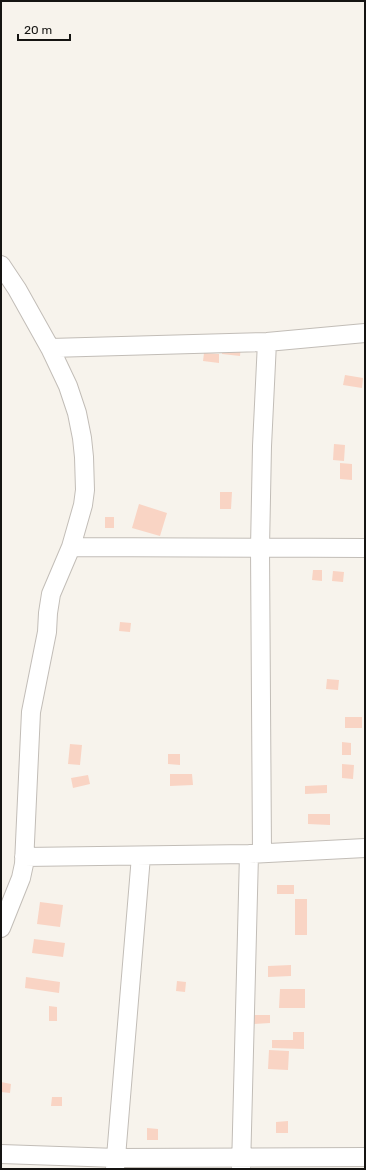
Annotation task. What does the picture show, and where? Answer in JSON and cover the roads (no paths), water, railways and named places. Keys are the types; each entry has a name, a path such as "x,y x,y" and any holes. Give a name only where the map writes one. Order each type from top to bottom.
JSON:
{"street":[{"path":"1,265 18,289 50,348 68,386 77,413 82,438 85,490 82,511 71,547 51,594 46,632 32,705 24,857 21,878 1,928"},
{"path":"50,348 267,342 365,333"},
{"path":"241,1164 256,854 262,446 267,342"},
{"path":"71,547 365,548"},
{"path":"24,857 256,854 365,848"},
{"path":"116,1164 141,856"},
{"path":"1,1154 116,1164 241,1164 365,1157"}]}
